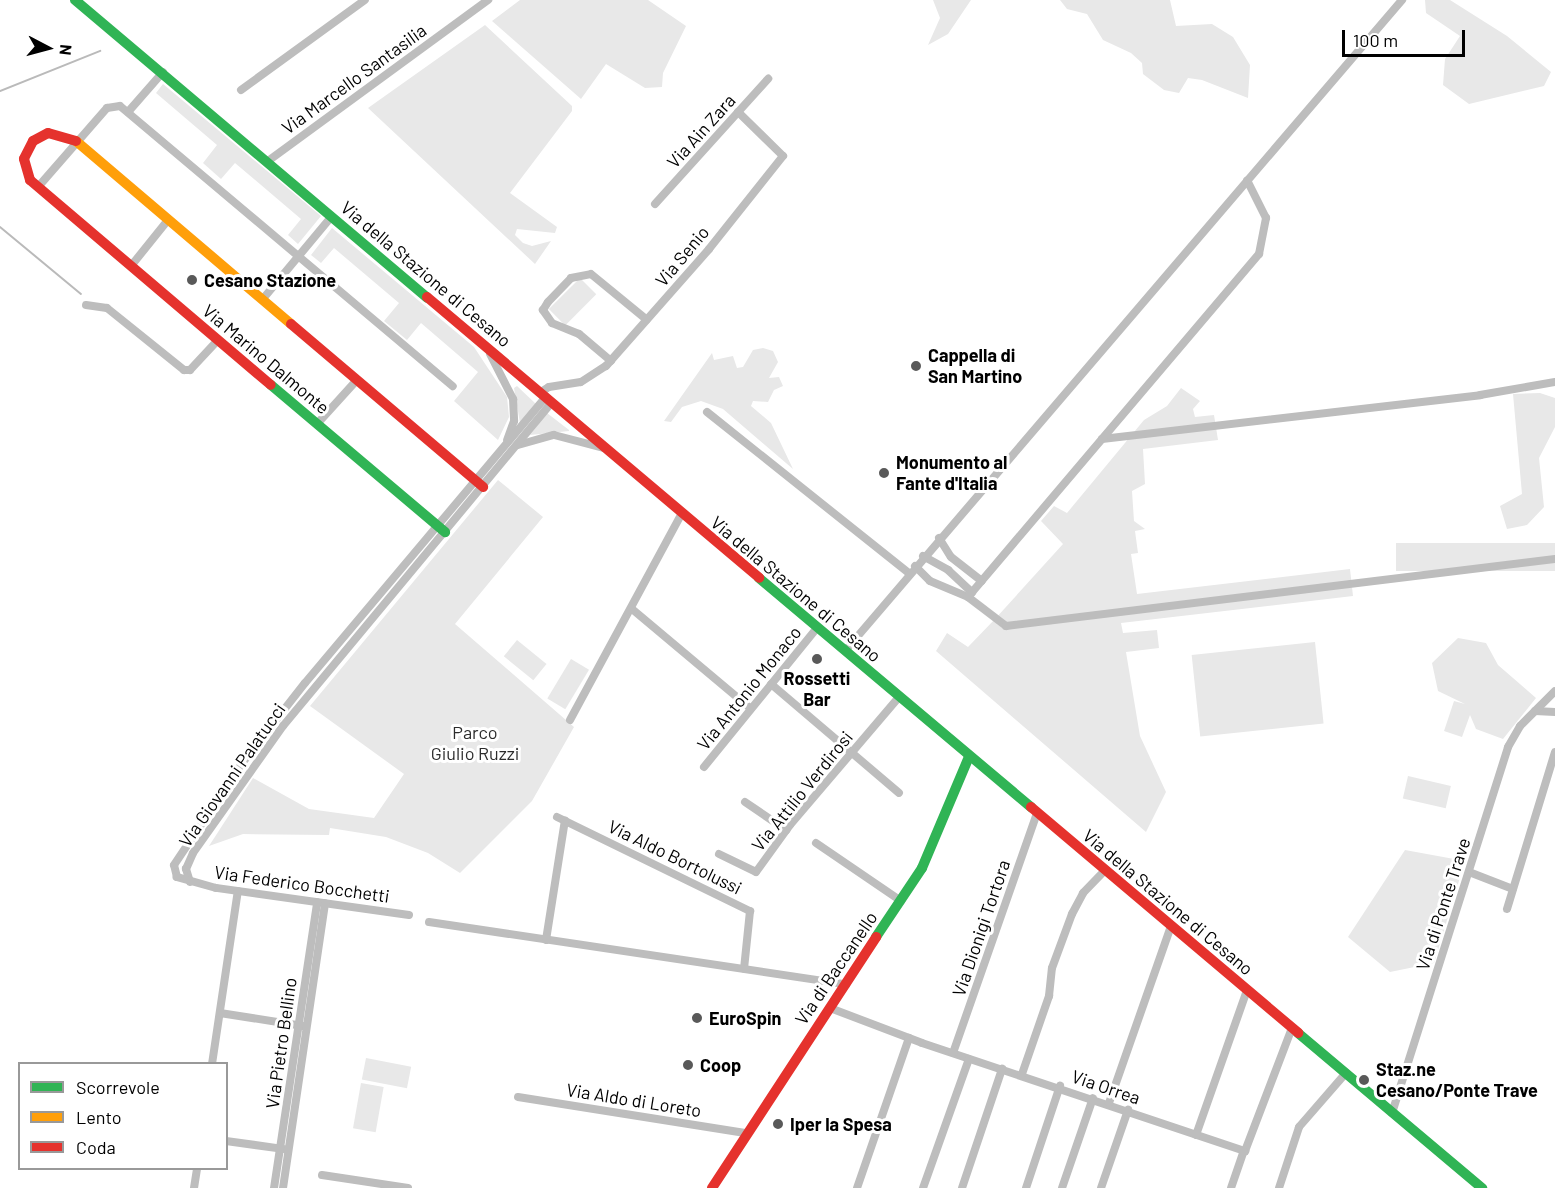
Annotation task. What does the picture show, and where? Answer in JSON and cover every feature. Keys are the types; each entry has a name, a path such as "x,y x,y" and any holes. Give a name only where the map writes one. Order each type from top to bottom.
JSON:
{"street":[{"name":"Via della Stazione di Cesano","path":"75,0 1482,1188"},
{"name":"Via della Stazione di Cesano","path":"83,0 91,12"},
{"path":"241,90 365,0"},
{"name":"Via Marcello Santasilia","path":"268,161 488,0"},
{"path":"844,651 923,556 1402,0"},
{"path":"128,112 163,72"},
{"name":"Via Ain Zara","path":"656,204 768,79"},
{"path":"38,187 109,106 118,105 453,386"},
{"name":"Via Senio","path":"546,397 549,387 591,378 611,361 783,156 738,112"},
{"name":"Via Marino Dalmonte","path":"441,529 38,187 28,177 24,166 33,141 54,132 77,142 479,483"},
{"path":"970,595 1259,254 1266,218 1247,180"},
{"path":"262,300 332,216"},
{"path":"131,266 168,220"},
{"path":"611,361 579,334 552,323 543,310 548,302 571,278 591,274 647,320"},
{"path":"86,305 107,308 184,370 190,370 218,340"},
{"path":"484,344 513,399 514,421 506,444"},
{"path":"317,424 356,381"},
{"path":"1102,439 1480,395 1555,382"},
{"name":"Via Giovanni Palatucci","path":"190,882 177,877 174,865 223,790 305,683 441,529 479,483 506,444 546,397"},
{"name":"Via Giovanni Palatucci","path":"479,483 516,446 546,397"},
{"path":"707,412 912,569 930,581 970,595"},
{"path":"516,446 554,435 609,450"},
{"path":"570,720 682,513"},
{"path":"939,538 951,557 982,581"},
{"path":"923,556 948,570 970,595 1006,626 1555,559"},
{"path":"632,609 750,708"},
{"name":"Via Antonio Monaco","path":"704,767 817,628"},
{"path":"771,684 899,793"},
{"name":"Via di Ponte Trave","path":"1392,1113 1508,747 1520,726 1555,691"},
{"name":"Via Attilio Verdirosi","path":"719,854 755,873 786,830 899,697"},
{"path":"1535,711 1555,712"},
{"path":"1507,909 1555,752"},
{"name":"Via di Baccanello","path":"712,1188 745,1133 901,901 931,852 969,757"},
{"path":"745,802 786,830"},
{"name":"Via Dionigi Tortora","path":"953,1053 1037,813"},
{"name":"Via Aldo Bortolussi","path":"546,940 561,818 750,910 744,969"},
{"path":"816,843 901,901"},
{"path":"1022,1074 1049,996 1052,968 1072,914 1083,893 1105,870"},
{"path":"1469,872 1513,889"},
{"name":"Via Federico Bocchetti","path":"190,882 409,915"},
{"path":"212,1062 238,891"},
{"name":"Via Pietro Bellino","path":"274,1188 284,1149 321,903"},
{"path":"429,922 846,984"},
{"path":"1109,1103 1171,926"},
{"path":"1196,1134 1247,990"},
{"name":"Via Orrea","path":"830,1008 969,1059 1060,1086 1244,1151"},
{"path":"220,1013 303,1026"},
{"path":"1232,1188 1244,1151 1249,1149 1292,1028"},
{"path":"857,1188 909,1038"},
{"path":"923,1188 969,1059"},
{"path":"962,1188 1002,1069"},
{"path":"1279,1188 1299,1127 1346,1073"},
{"path":"1026,1188 1060,1086"},
{"name":"Via Aldo di Loreto","path":"518,1097 745,1133"},
{"path":"1062,1188 1093,1098"},
{"path":"1101,1188 1128,1110"},
{"path":"228,1141 284,1149"},
{"name":"Via Pietro Bellino","path":"283,1188 284,1149"},
{"path":"194,1188 197,1170"},
{"path":"322,1175 408,1188"}],"green space":[{"path":"520,0 648,0 686,26 663,73 662,87 645,88 606,64 581,99 492,21"},
{"path":"933,0 971,0 948,34 928,45 940,18"},
{"path":"1060,0 1170,0 1176,26 1212,24 1233,37 1250,65 1248,98 1202,80 1188,78 1179,93 1164,90 1143,74 1142,63 1131,53 1103,40 1087,14 1067,9"},
{"path":"1425,0 1450,0 1507,36 1551,72 1544,86 1469,104 1443,85 1445,59 1460,36 1426,13"},
{"path":"485,25 572,106 572,111 510,193 557,227 555,233 517,229 515,235 523,243 532,246 551,241 535,264 368,108"},
{"path":"163,84 321,216 298,244 288,235 301,219 235,163 221,179 203,163 217,145 156,93"},
{"path":"332,228 474,347 507,397 509,417 498,440 454,401 478,372 421,323 407,340 384,321 399,303 334,248 321,263 311,255"},
{"path":"580,278 596,294 565,325 549,309"},
{"path":"763,348 773,351 778,362 769,378 779,377 783,386 774,390 768,402 753,401 751,406 771,423 793,469 723,409 701,401 682,407 671,422 664,421 712,353 714,360 733,356 737,368 743,367 753,350"},
{"path":"517,386 536,404 520,423 514,388"},
{"path":"1181,388 1200,401 1193,409 1195,417 1214,415 1218,440 1143,449 1145,484 1132,491 1134,521 1145,529 1135,531 1138,553 1131,554 1137,594 1350,569 1353,596 1121,623 1123,633 1157,630 1159,648 1126,652 1140,736 1166,792 1146,832 936,651 947,633 968,647 995,619 1063,544 1041,521 1054,506 1067,513 1144,420 1167,406"},
{"path":"1540,393 1555,398 1555,427 1539,458 1544,507 1527,525 1507,529 1500,506 1522,494 1513,394"},
{"path":"547,413 569,430 569,431 530,435"},
{"name":"Parco Giulio Ruzzi","path":"498,480 543,517 455,624 574,727 532,801 460,873 428,853 386,837 330,828 329,835 243,834 209,846 253,778 309,809 374,818 404,774 310,706"},
{"path":"1396,543 1555,543 1555,571 1396,571"},
{"path":"1458,638 1486,643 1498,665 1536,698 1503,739 1476,729 1470,715 1462,737 1444,731 1454,701 1465,704 1438,691 1432,663"},
{"path":"517,640 547,664 533,680 504,656"},
{"path":"1315,642 1324,724 1200,737 1192,655"},
{"path":"571,659 589,670 565,709 547,698"},
{"path":"1408,776 1451,786 1446,808 1403,798"},
{"path":"1405,850 1465,861 1434,963 1390,972 1348,937"},
{"path":"366,1058 411,1067 407,1088 362,1080"},
{"path":"361,1083 384,1087 376,1132 353,1128"}],"waterway":[{"path":"0,91 100,51"},
{"path":"0,227 81,294"}],"traffic: fast":[{"path":"75,0 427,297"},
{"path":"271,385 445,532"},
{"path":"759,578 1031,807"},
{"path":"876,937 922,868 969,757"},
{"path":"1298,1033 1482,1188"}],"traffic: slow":[{"path":"76,141 291,324"}],"traffic: jam":[{"path":"76,141 48,133 33,141 24,159 30,180 271,385"},
{"path":"427,297 759,578"},
{"path":"291,324 483,487"},
{"path":"1031,807 1298,1033"},
{"path":"712,1188 876,937"}],"place":[{"name":"Cesano Stazione","path":"192,280"},
{"name":"Cappella di San Martino","path":"916,366"},
{"name":"Monumento al Fante d'Italia","path":"884,473"},
{"name":"Rossetti Bar","path":"817,659"},
{"name":"EuroSpin","path":"697,1018"},
{"name":"Coop","path":"688,1065"},
{"name":"Staz.ne Cesano/Ponte Trave","path":"1364,1080"},
{"name":"Iper la Spesa","path":"778,1124"}]}
